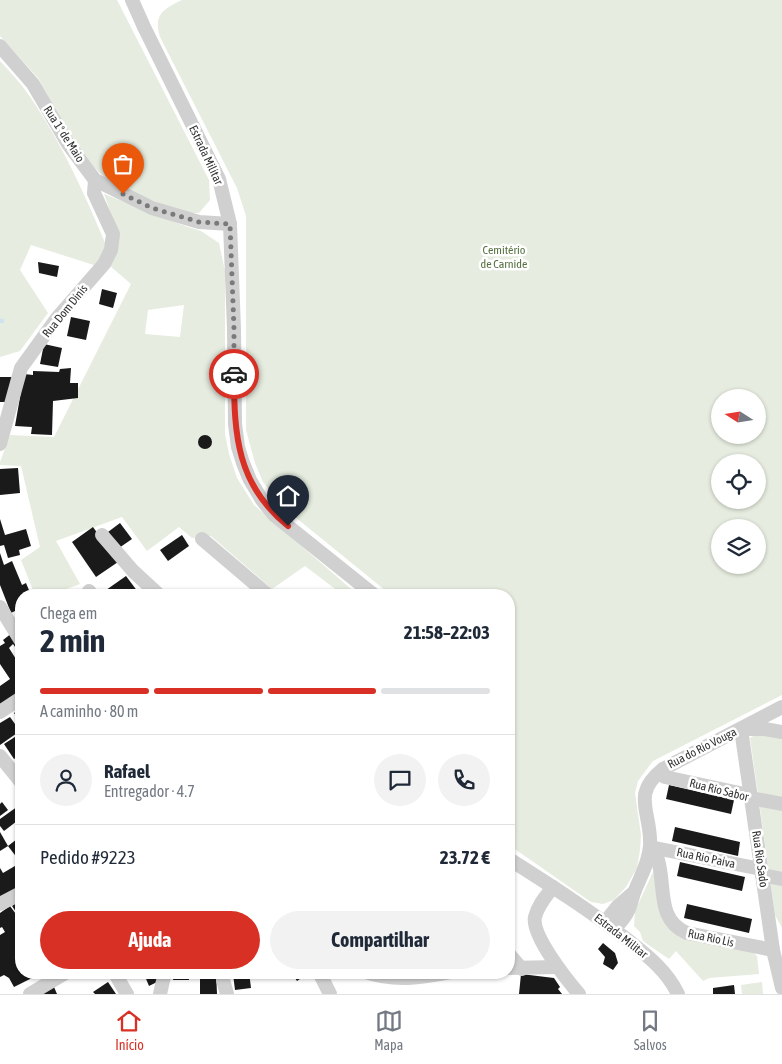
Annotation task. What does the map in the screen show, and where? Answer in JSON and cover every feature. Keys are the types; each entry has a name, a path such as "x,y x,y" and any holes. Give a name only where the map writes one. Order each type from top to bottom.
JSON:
{"street":[{"name":"Estrada Militar","path":"132,0 220,179 230,224 235,424 243,464 262,500 274,515 366,589"},
{"name":"Rua 1º de Maio","path":"0,46 33,84 68,144 95,180 152,208 199,222 230,224"},
{"name":"Rua Dom Dinis","path":"0,444 20,368 57,318 104,264 111,250 113,234 94,193 95,180"},
{"path":"102,535 153,589"},
{"path":"202,539 261,589"},
{"path":"0,607 15,631"},
{"path":"0,712 15,702"},
{"name":"Rua do Rio Vouga","path":"610,926 628,912 645,868 650,847 644,798 648,783 662,768 782,707"},
{"path":"741,729 765,728 782,732"},
{"name":"Rua Rio Sado","path":"741,729 773,950 782,988"},
{"path":"0,756 15,775"},
{"name":"Rua Rio Sabor","path":"662,768 665,777 782,804"},
{"name":"Rua Rio Paiva","path":"650,847 762,872 782,879"},
{"name":"Rua Rio Lis","path":"650,847 658,859 666,910 676,928 687,934 773,950"},
{"name":"Estrada Militar","path":"515,863 610,926 660,967 673,983 678,994"},
{"path":"553,887 541,903 534,918 537,928 557,967 578,994"},
{"path":"0,904 15,896"},
{"path":"515,968 557,967"},
{"path":"30,994 55,979"},
{"path":"118,979 127,994"},
{"path":"160,994 163,979"},
{"path":"223,979 227,994"},
{"path":"322,979 330,994"}],"green space":[{"path":"0,0 117,0 209,180 210,200 199,213 185,213 141,196 104,177 86,159 74,142 38,78 0,36"},
{"name":"Cemitério de Carnide","path":"182,0 782,0 782,695 653,761 638,781 635,793 641,835 637,868 626,887 614,900 603,904 591,902 515,849 515,589 384,589 284,508 263,482 255,463 246,430 246,216 237,188 160,37 158,23 162,13"},
{"path":"0,61 23,87 48,124 79,183 106,245 97,266 31,245 20,270 48,313 20,351 0,357"},
{"path":"104,194 201,231 219,243 225,271 225,434 237,478 254,505 351,589 335,589 305,566 272,589 211,536 192,538 179,527 147,551 122,517 56,541 80,584 66,589 33,589 21,560 40,547 21,466 0,465 0,462 10,435 54,437 131,284 110,266 117,230","holes":["184,305 180,337 145,334 148,310"]},
{"path":"765,729 782,732 782,928 775,915 750,738"},
{"path":"654,870 667,924 751,950 757,956 759,974 709,978 703,981 676,951 669,959 643,941 640,932 634,926 635,911"},
{"path":"762,982 763,994 742,994 741,985"}],"building":[{"path":"38,262 59,266 57,277 39,273"},
{"path":"102,289 117,293 113,308 99,304"},
{"path":"71,317 90,321 86,340 67,336"},
{"path":"44,344 62,348 58,367 40,364"},
{"path":"71,368 70,383 78,383 78,398 53,401 52,435 31,434 32,427 15,426 24,374 33,375 33,371 59,372 60,369"},
{"path":"0,377 12,377 9,402 0,402"},
{"path":"202,435 208,435 212,442 208,449 202,449 198,445 198,439"},
{"path":"18,468 20,493 0,495 0,469"},
{"path":"0,519 5,535 26,529 31,546 19,550 20,555 8,558 4,545 0,546"},
{"path":"120,523 132,539 119,548 108,532"},
{"path":"93,527 118,562 96,577 72,542"},
{"path":"182,535 189,546 168,561 160,550"},
{"path":"0,553 4,565 12,561 22,585 26,583 28,589 15,589 15,611 11,613 0,585"},
{"path":"126,576 136,589 108,589"},
{"path":"12,633 15,637 15,647 13,644 9,648 15,658 15,698 0,707 0,686 10,679 0,664 0,646 5,643 3,640"},
{"path":"10,717 15,724 15,734 0,745 0,723"},
{"path":"15,737 15,758 14,759 4,744"},
{"path":"669,785 734,800 731,814 666,799"},
{"path":"2,802 8,810 0,816 0,804"},
{"path":"15,808 15,823 4,831 0,826 0,819"},
{"path":"675,827 740,842 738,856 672,841"},
{"path":"0,832 8,846 0,851"},
{"path":"15,841 15,855 8,846"},
{"path":"680,862 745,877 742,891 677,876"},
{"path":"15,866 15,889 0,897 0,868 3,873"},
{"path":"687,904 752,919 749,933 684,918"},
{"path":"10,906 15,913 15,979 30,979 14,987 9,978 4,975 0,977 0,935 5,932 2,927 0,928 0,913"},
{"path":"603,943 615,953 618,963 613,970 603,964 605,957 598,949"},
{"path":"521,974 554,978 562,994 519,994"},
{"path":"146,979 160,979 159,981 149,986"},
{"path":"173,979 189,979 189,980"},
{"path":"200,979 216,979 217,994 200,994"},
{"path":"234,979 250,979 251,988 235,990"},
{"path":"108,982 116,994 95,994 93,992"},
{"path":"734,985 735,994 713,994 713,988"},
{"path":"54,987 57,994 40,994"}],"way so far":[{"path":"123,194 152,208 199,222 230,224 234,374"}],"route":[{"path":"234,374 235,424 238,447 243,464 262,500 274,515 288,526"}]}
